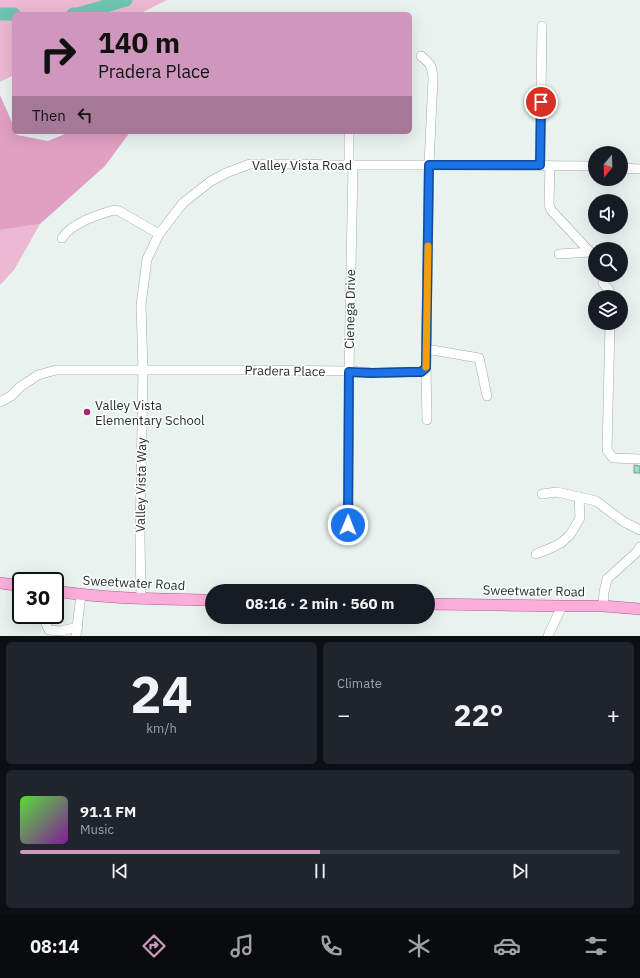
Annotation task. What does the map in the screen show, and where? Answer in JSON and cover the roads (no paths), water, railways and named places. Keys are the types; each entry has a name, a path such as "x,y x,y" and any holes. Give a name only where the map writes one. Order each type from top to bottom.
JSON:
{"main road":[{"path":"0,583 12,585"},
{"name":"Sweetwater Road","path":"64,592 141,599 205,600"},
{"name":"Sweetwater Road","path":"435,604 603,606 640,609"}],"street":[{"path":"540,165 542,26"},
{"path":"421,56 430,62 433,78 429,165 426,349 427,420"},
{"name":"Cienega Drive","path":"348,525 351,165 349,134"},
{"name":"Valley Vista Road","path":"143,371 141,305 147,259 159,234 183,203 211,181 226,173 250,164 588,166"},
{"path":"550,165 549,204 552,210 590,252 559,254"},
{"path":"628,168 640,169"},
{"path":"62,238 77,224 114,210 159,234"},
{"path":"603,283 609,290"},
{"path":"610,330 607,450 613,458 640,459"},
{"path":"426,349 478,358 486,396"},
{"name":"Pradera Place","path":"143,371 214,370 372,373 421,372 426,368"},
{"path":"0,402 11,396 20,387 38,375 56,370 143,371"},
{"name":"Valley Vista Way","path":"141,599 140,538 143,371"},
{"path":"542,494 557,492 596,501 624,522 640,530"},
{"path":"536,554 561,543 570,535 580,518 579,497"},
{"path":"603,606 607,579 638,551 640,547"},
{"path":"46,624 49,630 77,631 81,595"},
{"path":"548,636 562,606"}],"waterway":[{"path":"85,12 126,0"},
{"path":"0,14 12,14"}],"place":[{"name":"Valley Vista Elementary School","path":"87,412"}]}
